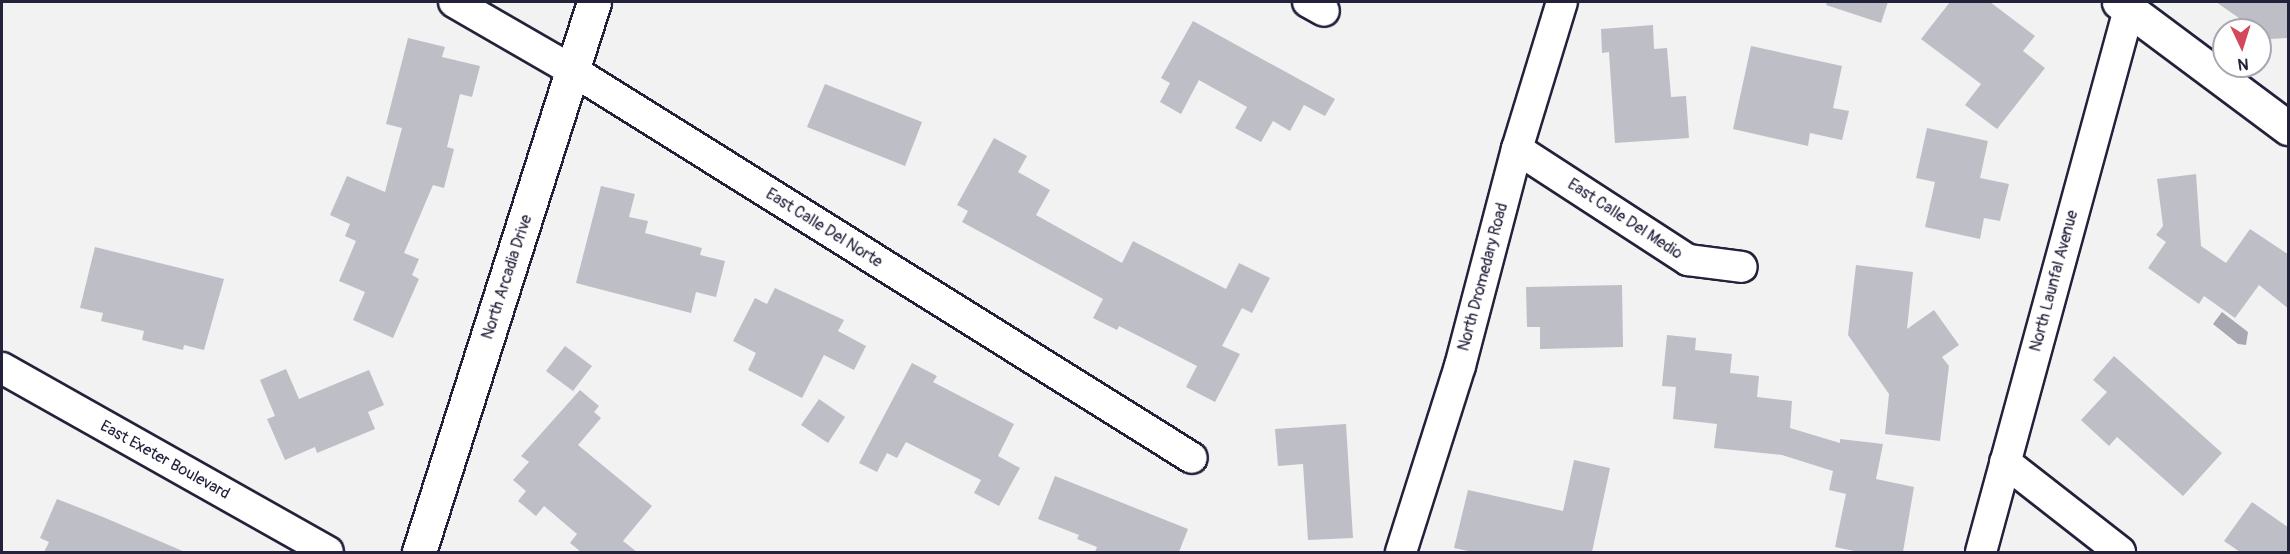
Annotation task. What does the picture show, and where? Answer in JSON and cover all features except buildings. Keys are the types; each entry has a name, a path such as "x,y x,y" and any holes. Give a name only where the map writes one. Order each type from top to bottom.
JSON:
{"street":[{"name":"East Calle Del Norte","path":"454,2 572,70 1192,458"},
{"name":"North Arcadia Drive","path":"419,552 594,2"},
{"name":"North Dromedary Road","path":"1401,552 1460,366 1517,149 1562,2"},
{"path":"2124,5 2289,128"},
{"name":"North Launfal Avenue","path":"1981,552 2124,5"},
{"name":"East Calle Del Medio","path":"1517,149 1688,260 1742,267"},
{"name":"East Exeter Boulevard","path":"2,368 328,552"},
{"path":"2006,462 2120,552"}],"shaded area":[{"path":"2222,312 2248,332 2246,345 2238,344 2213,324"}]}
